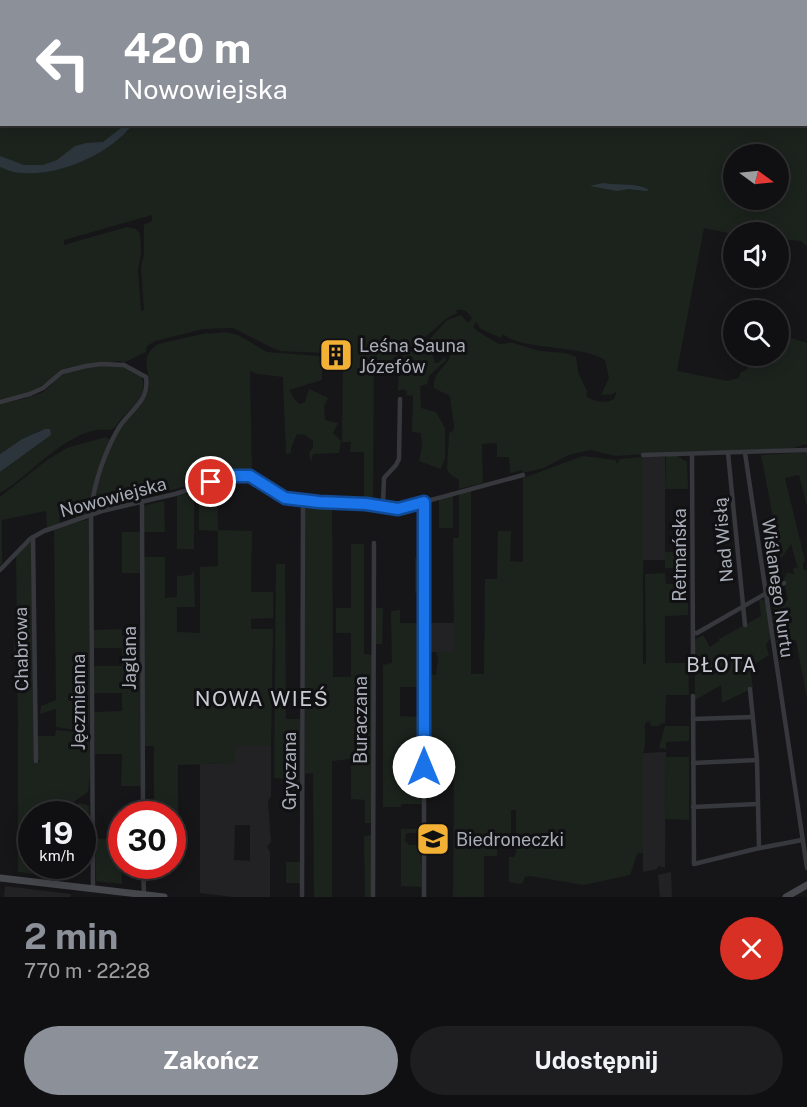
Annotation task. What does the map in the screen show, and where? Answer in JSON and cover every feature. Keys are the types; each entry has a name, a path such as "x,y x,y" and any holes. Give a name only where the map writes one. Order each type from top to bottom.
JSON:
{"main road":[{"path":"0,878 164,897"},
{"path":"786,897 807,885"}],"street":[{"name":"Jęczmienna","path":"0,402 30,394 43,388 62,372 86,366 117,364 145,376 148,387 144,397 119,428 100,471 92,498 93,889"},
{"path":"383,506 384,478 396,465 400,452 400,399"},
{"path":"643,455 807,450"},
{"name":"Nad Wisłą","path":"728,453 745,625"},
{"name":"Wiślanego Nurtu","path":"745,453 807,868"},
{"name":"Retmańska","path":"692,454 693,657"},
{"name":"Nowowiejska","path":"0,570 33,537 53,527 102,511 175,494 234,476 243,475 259,481 285,498 398,509 523,475"},
{"name":"Jaglana","path":"142,501 143,801"},
{"name":"Gryczana","path":"302,897 303,501"},
{"path":"424,502 424,897"},
{"name":"Chabrowa","path":"33,537 36,761"},
{"name":"Buraczana","path":"373,897 374,543"},
{"path":"693,633 743,608 784,583"},
{"path":"750,689 757,760 759,848"},
{"path":"693,696 694,864 802,840"},
{"path":"693,719 753,717"},
{"path":"693,764 757,760"},
{"path":"693,807 758,804"},
{"path":"143,879 144,895"}],"shaded area":[{"path":"0,126 807,126 807,246 801,241 789,240 789,222 723,222 723,232 704,228 677,371 727,381 739,378 740,373 748,366 789,366 789,337 807,343 807,444 793,448 745,452 692,451 616,456 590,450 569,455 543,468 523,473 523,470 510,473 509,457 497,457 497,443 482,444 483,483 459,489 459,480 447,469 449,433 454,427 450,396 434,388 437,375 451,355 442,349 432,353 435,363 445,357 446,360 429,376 427,384 420,386 421,408 436,412 445,428 445,458 441,469 419,461 422,446 421,433 412,432 413,396 406,395 407,391 403,389 398,391 399,358 428,341 447,320 461,315 468,323 472,318 467,312 461,310 456,310 457,313 447,318 425,337 392,359 394,360 374,368 373,502 364,502 364,452 350,452 351,442 342,442 343,365 337,364 324,353 281,351 233,328 203,329 155,341 147,346 146,352 123,363 120,361 67,368 33,391 13,398 0,399","holes":["152,215 152,221 144,225 144,255 141,267 144,310 141,311 138,270 141,253 140,234 136,229 127,227 64,245 64,240","476,322 481,329 501,338 503,334 523,343 581,352 605,360 609,378 601,395 613,394 617,391 614,399 600,402 586,396 587,391 578,372 576,357 564,353 535,350 514,343 501,344 473,327"]},
{"path":"123,126 131,126 111,145 68,167 37,173 17,172 0,167 0,156 24,165 43,165 57,160 75,146 103,142"},
{"path":"603,183 633,185 649,190 617,191 590,186"},
{"path":"225,332 238,335 267,352 320,356 322,380 289,390 300,404 305,402 309,389 328,398 324,406 325,420 338,423 333,433 341,441 339,453 313,454 311,463 309,453 313,447 313,441 305,435 297,434 291,453 286,454 283,377 250,371 252,475 242,472 124,502 93,513 107,457 125,422 147,394 149,381 147,362 151,350 158,344 207,333"},
{"path":"122,365 141,376 143,389 135,405 115,427 111,430 96,430 66,443 0,493 0,472 51,435 45,429 22,439 0,454 0,404 41,393 56,379 75,370"},
{"path":"50,429 51,435 0,472 0,454 22,439"},
{"path":"106,437 110,440 89,514 76,519 76,510 60,510 59,524 47,528 46,511 2,520 2,564 0,565 0,497 47,460 67,448"},
{"path":"807,452 807,506 799,475 785,478 805,561 803,569 807,571 807,699 796,640 777,650 770,611 788,600 784,579 787,573 794,574 793,569 796,567 798,569 791,544 781,559 761,455"},
{"path":"583,456 615,460 617,464 620,459 643,457 643,664 646,663 645,574 665,573 666,584 688,584 688,615 665,616 665,663 688,663 689,695 666,695 665,723 651,726 649,721 645,723 643,853 637,854 630,875 584,885 530,876 525,877 522,884 509,882 509,857 514,857 516,852 516,810 511,810 511,838 497,839 497,856 484,856 484,897 453,897 454,777 426,777 426,656 430,658 429,674 436,675 438,659 436,652 454,651 453,538 459,538 459,494 471,491 471,674 484,674 485,579 497,579 498,531 511,531 510,561 523,562 523,478"},
{"path":"666,456 677,456 687,462 688,489 665,489"},
{"path":"643,457 665,457 665,560 643,560"},
{"path":"217,486 218,530 252,531 251,592 273,592 273,618 251,619 251,629 273,629 271,746 235,746 235,763 178,765 178,801 154,801 154,746 144,746 144,557 165,557 165,598 177,597 177,576 191,575 194,571 195,607 177,607 177,632 200,633 200,567 218,566 218,531 199,530 199,493 202,488"},
{"path":"190,493 194,496 194,549 177,549 177,496"},
{"path":"453,495 453,528 439,528 439,499"},
{"path":"164,501 165,532 144,532 144,507"},
{"path":"304,504 332,505 333,677 351,677 351,633 336,633 336,608 351,608 351,544 364,544 364,654 372,655 373,823 365,823 365,800 351,799 351,759 332,761 332,897 314,897 313,773 305,774"},
{"path":"90,519 89,722 88,728 84,731 56,727 56,709 40,714 41,706 56,700 54,528"},
{"path":"122,532 141,532 141,573 122,573"},
{"path":"32,539 35,763 41,761 38,759 38,736 55,736 56,730 89,737 91,769 88,792 75,801 18,801 17,664 14,647 17,623 16,556"},
{"path":"665,552 688,552 689,568 665,568"},
{"path":"415,558 422,559 422,593 415,593"},
{"path":"276,564 285,564 286,719 301,719 301,793 286,793 285,779 274,778"},
{"path":"759,599 765,601 771,637 766,645 769,655 750,667 753,688 722,703 721,685 695,700 696,639 703,635 710,647 719,639 761,616"},
{"path":"375,608 383,608 382,644 375,644"},
{"path":"400,610 400,623 422,623 422,687 400,687 400,716 422,717 422,758 401,758 401,781 422,781 422,804 383,807 383,665 392,663 391,611"},
{"path":"426,623 454,623 454,652 426,652"},
{"path":"122,629 122,636 142,636 142,786 121,786 122,754 95,754 94,712 122,711 122,693 94,693 94,666 122,666 122,648 94,648 94,630"},
{"path":"665,726 689,726 689,741 666,742 666,749 659,748"},
{"path":"234,746 271,746 271,796 268,801 271,842 267,846 270,852 270,897 233,897 200,893 200,764 216,764","holes":["235,825 250,825 250,861 234,860"]},
{"path":"666,752 665,868 658,866 657,869 643,872 643,753"},
{"path":"666,757 689,757 689,820 665,819"},
{"name":"Biedroneczki","path":"428,827 440,827 440,855 426,855"},
{"path":"401,829 420,829 420,833 406,833 405,841 409,845 420,845 422,887 401,886"},
{"path":"372,835 372,897 365,897 364,836"},
{"path":"96,838 108,840 108,879 122,879 122,884 96,881"},
{"path":"286,862 300,862 300,883 286,883"},
{"path":"671,872 672,897 660,897 658,875"},
{"path":"5,886 71,894 70,897 4,897"}],"place":[{"name":"Leśna Sauna Józefów","path":"336,355"},
{"name":"Biedroneczki","path":"433,839"}],"district":[{"name":"BŁOTA","path":"722,665"},
{"name":"NOWA WIEŚ","path":"262,698"}],"route":[{"path":"211,482 243,475 250,476 290,499 366,504 398,509 424,502 424,767"}]}
